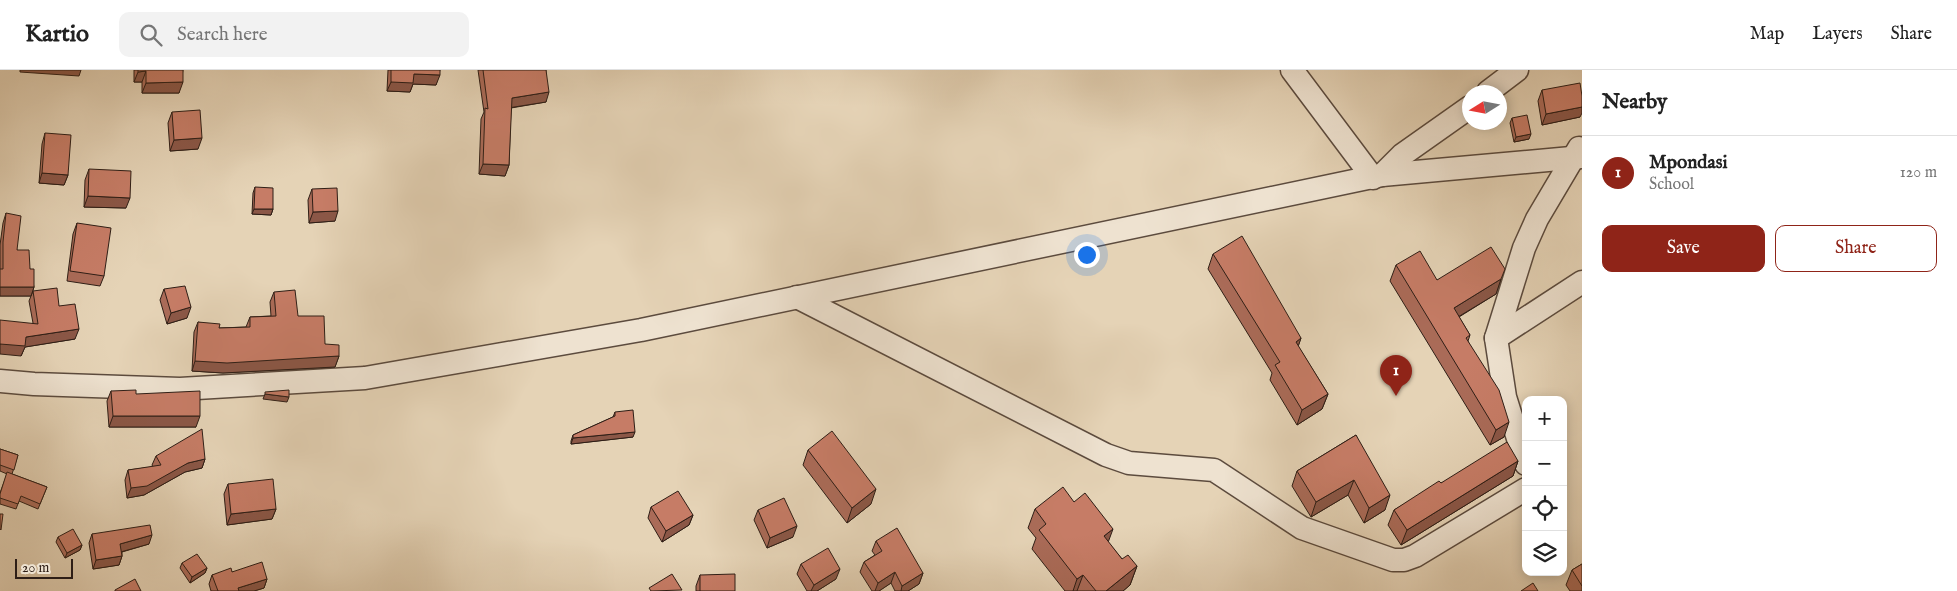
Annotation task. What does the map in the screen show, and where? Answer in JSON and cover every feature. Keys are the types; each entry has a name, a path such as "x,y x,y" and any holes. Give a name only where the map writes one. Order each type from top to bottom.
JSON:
{"street":[{"path":"1292,70 1378,176"},
{"path":"1497,85 1517,70"},
{"path":"1378,176 1402,155 1462,113"},
{"path":"0,381 180,389 365,378 641,330 1378,176 1579,152"},
{"path":"1522,451 1505,397 1496,338 1524,248 1537,219 1579,152"},
{"path":"1496,338 1582,282"},
{"path":"797,297 1106,455 1129,463 1214,470 1302,528 1393,560 1404,560 1415,556 1522,491"}],"building":[{"path":"138,70 183,70 183,82 146,83 146,71 138,72"},
{"path":"391,70 440,70 440,75 414,74 413,83 391,82"},
{"path":"483,70 546,70 549,92 512,98 509,165 483,164 485,108 488,109"},
{"path":"1580,83 1582,107 1546,114 1542,90"},
{"path":"200,110 202,138 174,140 172,112"},
{"path":"1527,115 1531,134 1516,137 1512,118"},
{"path":"45,133 71,135 68,175 42,173"},
{"path":"89,169 131,171 130,198 88,196"},
{"path":"255,187 273,188 273,209 254,209"},
{"path":"337,188 338,211 313,212 312,189"},
{"path":"6,213 21,216 17,250 29,250 30,269 34,269 34,287 0,287 0,269 3,269"},
{"path":"77,223 111,228 104,276 70,271"},
{"path":"1242,236 1301,338 1296,342 1328,394 1302,410 1275,365 1280,362 1213,254"},
{"path":"1491,247 1505,269 1501,279 1454,308 1470,335 1466,338 1499,390 1509,422 1496,430 1396,265 1420,251 1437,280"},
{"path":"185,286 191,307 171,313 164,289"},
{"path":"57,288 59,306 75,304 79,329 26,337 25,346 0,344 0,320 38,324 33,291"},
{"path":"295,290 298,316 324,316 325,344 339,345 339,356 227,363 195,361 198,322 220,324 219,328 250,327 250,317 276,316 274,292"},
{"path":"136,390 136,394 200,391 200,416 113,416 111,391"},
{"path":"289,390 289,397 265,394 265,392"},
{"path":"633,410 635,432 573,438 573,435 615,416 615,412"},
{"path":"202,429 205,459 188,463 147,486 131,488 128,470 161,465 156,456"},
{"path":"832,431 876,489 852,508 808,450"},
{"path":"1356,435 1390,495 1369,508 1354,480 1316,502 1297,471"},
{"path":"1507,442 1518,461 1407,530 1394,510 1439,481 1441,483"},
{"path":"0,449 18,455 14,470 0,465"},
{"path":"7,472 47,487 40,504 21,496 18,504 0,498"},
{"path":"273,479 276,509 231,514 228,484"},
{"path":"1063,487 1074,502 1085,493 1113,529 1104,536 1122,559 1128,555 1137,566 1106,591 1096,591 1083,575 1077,579 1039,530 1046,524 1035,509"},
{"path":"678,491 693,515 666,531 651,507"},
{"path":"784,498 797,526 770,538 758,510"},
{"path":"0,514 3,514 1,530 0,529"},
{"path":"150,525 152,535 120,544 122,556 96,560 92,534"},
{"path":"897,528 923,573 902,586 895,572 878,583 864,562 882,551 876,541"},
{"path":"73,529 82,545 67,553 58,537"},
{"path":"828,548 840,569 814,585 801,564"},
{"path":"197,554 207,568 192,577 182,563"},
{"path":"262,562 267,579 238,588 239,591 218,591 212,575 231,568 232,572"},
{"path":"1582,564 1582,586 1572,570"},
{"path":"672,574 682,590 651,591 649,588"},
{"path":"735,574 735,591 700,591 700,575"},
{"path":"135,579 141,591 115,591 115,590"},
{"path":"1533,583 1538,591 1521,591"}],"place":[{"name":"Mpondasi","path":"1396,396"}]}
